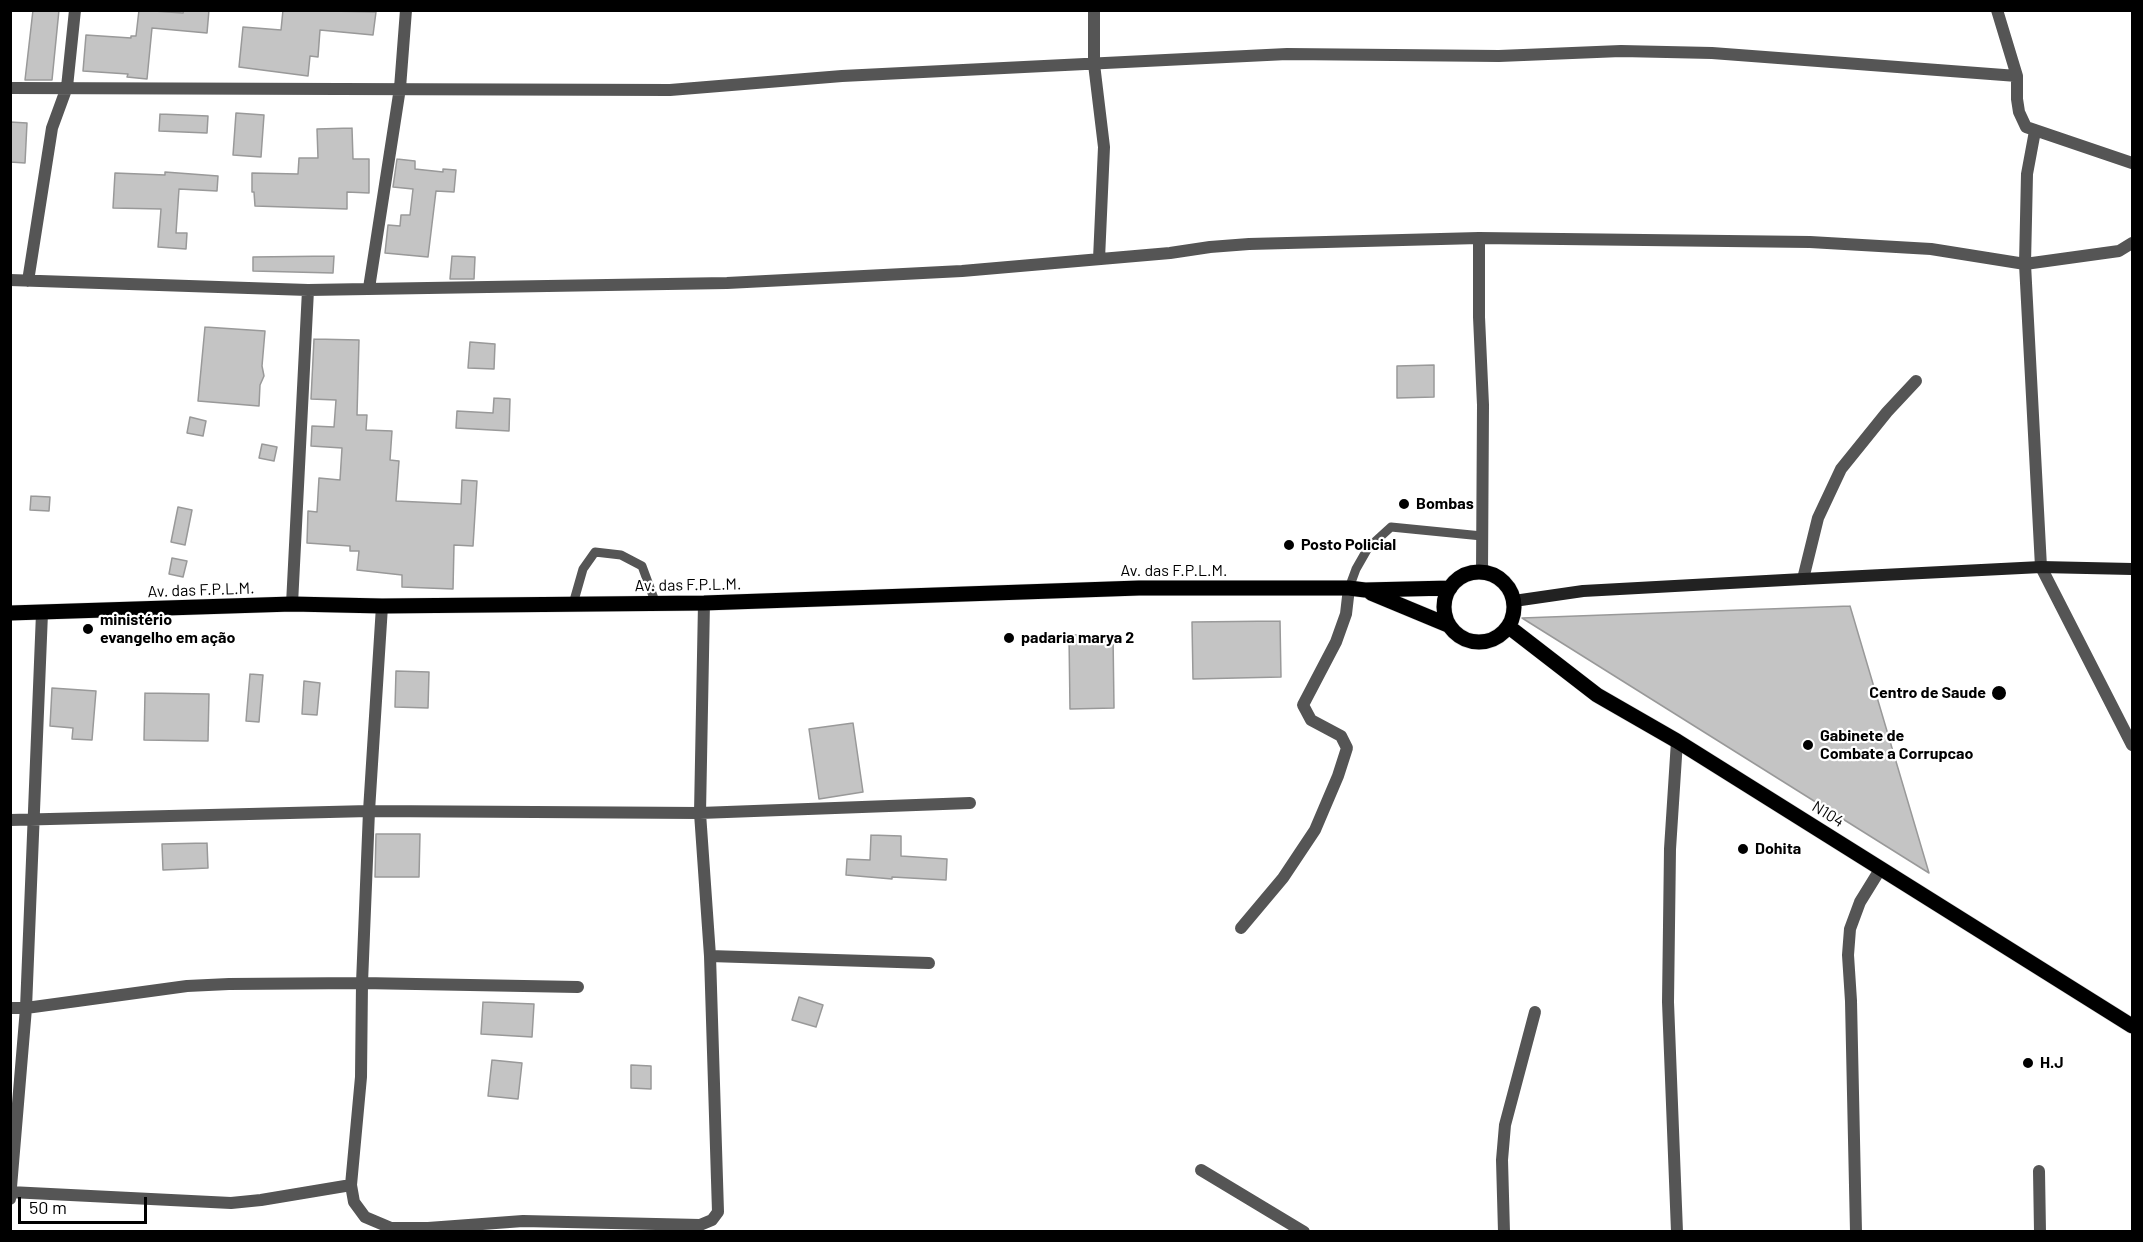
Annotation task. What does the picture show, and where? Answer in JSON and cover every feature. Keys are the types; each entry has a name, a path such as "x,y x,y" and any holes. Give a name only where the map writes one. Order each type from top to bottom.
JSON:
{"main road":[{"path":"1514,601 1582,591 1803,579 2041,567 2133,569"},
{"path":"1482,572 1491,574 1506,584 1514,601 1509,627 1495,639 1478,643 1461,637 1448,625 1444,606 1450,588 1464,576 1482,572"},
{"name":"Av. das F.P.L.M.","path":"10,613 292,604 382,606 704,603 1139,588 1349,588 1365,590 1450,588"},
{"name":"Av. das F.P.L.M.","path":"1365,590 1448,625"},
{"name":"N104","path":"1509,627 1597,695 1677,741 2133,1026"}],"street":[{"path":"28,281 52,128 67,87 75,10"},
{"path":"369,288 400,88 406,10"},
{"path":"1094,10 1094,64 1104,147 1099,260"},
{"path":"1997,10 2017,76 2019,112 2026,127 2133,163"},
{"path":"10,88 670,90 842,76 1287,54 1499,56 1621,51 1748,56 2017,76"},
{"path":"2035,131 2026,174 2025,264 2041,567 2133,745"},
{"path":"1479,238 1479,317 1483,405 1482,572"},
{"path":"10,280 308,290 727,283 962,271 1099,260 1249,244 1479,238 1810,242 1931,249 2025,264 2119,251 2133,243"},
{"path":"292,604 308,290"},
{"path":"1803,579 1818,518 1842,469 1887,412 1916,381"},
{"path":"1241,928 1283,878 1315,830 1347,748 1341,736 1311,720 1303,705 1336,642 1346,614 1349,588"},
{"path":"382,606 369,811 362,983 361,1077 351,1185 354,1202 365,1217 392,1230 523,1221 699,1225 712,1220 718,1212 710,956 700,813 704,603"},
{"path":"10,1199 26,1008 42,613"},
{"path":"1677,741 1670,849 1668,1002 1677,1232"},
{"path":"10,820 369,811 700,813 970,803"},
{"path":"1856,1232 1848,955 1850,929 1856,911 1881,868"},
{"path":"710,956 929,963"},
{"path":"10,1008 26,1008 187,986 362,983 578,987"},
{"path":"1504,1232 1502,1161 1505,1125 1535,1012"},
{"path":"1202,1170 1304,1232"},
{"path":"2039,1171 2040,1232"},
{"path":"11,1192 231,1203 351,1185"}],"lane":[{"path":"1349,588 1356,569 1368,548 1391,527 1482,536"},
{"path":"573,604 582,569 595,552 621,555 642,566 656,604"}],"building":[{"path":"33,10 59,10 52,80 25,80"},
{"path":"139,10 183,13 184,10 209,10 207,33 152,28 147,79 127,77 128,74 83,71 86,35 131,38 131,36 136,36"},
{"path":"283,10 376,12 373,35 320,30 318,57 310,56 308,76 239,67 243,27 281,30"},
{"path":"236,113 264,115 261,157 233,155"},
{"path":"160,114 208,116 207,133 159,131"},
{"path":"10,122 27,123 25,163 10,162"},
{"path":"352,128 353,159 369,159 369,193 347,192 347,209 255,206 252,173 298,174 299,158 318,158 317,129"},
{"path":"397,159 415,161 415,169 443,172 443,169 456,170 454,192 436,191 428,257 385,253 388,225 400,226 401,215 410,215 413,189 393,187"},
{"path":"165,172 218,176 217,191 179,189 176,233 187,233 186,249 158,247 161,209 113,208 115,173 165,175"},
{"path":"334,256 333,273 253,271 253,257"},
{"path":"452,256 475,257 474,279 450,279"},
{"path":"205,327 265,331 262,366 264,376 260,385 259,406 198,401"},
{"path":"314,339 359,340 357,415 367,415 366,430 392,431 390,460 399,461 396,501 461,504 462,480 477,481 473,546 454,545 453,589 402,587 402,575 357,570 359,551 350,551 350,546 307,543 308,511 317,512 319,478 340,480 342,448 311,446 312,426 334,427 336,400 311,399"},
{"path":"470,342 495,344 494,369 468,368"},
{"path":"1434,365 1434,397 1397,398 1397,366"},
{"path":"494,398 510,399 509,431 456,428 457,411 493,413"},
{"path":"190,417 206,421 203,436 187,433"},
{"path":"262,444 277,447 274,461 259,458"},
{"path":"31,496 50,497 49,511 30,510"},
{"path":"178,507 192,510 185,545 171,542"},
{"path":"172,558 187,561 183,577 169,574"},
{"name":"Gabinete de Combate a Corrupcao","path":"1850,606 1929,873 1522,618"},
{"path":"1280,621 1281,677 1193,679 1192,622"},
{"path":"1069,635 1113,635 1114,708 1070,709"},
{"path":"396,671 429,672 428,708 395,707"},
{"path":"250,674 263,675 259,722 246,721"},
{"path":"304,681 320,683 317,715 302,714"},
{"path":"52,688 96,691 92,740 72,739 73,728 50,726"},
{"path":"145,693 209,694 208,741 144,740"},
{"path":"853,723 863,792 819,799 809,729"},
{"path":"376,834 420,834 419,877 375,877"},
{"path":"871,835 901,836 901,856 947,859 946,880 846,875 847,859 870,860"},
{"path":"207,843 208,868 163,870 162,844"},
{"path":"799,997 823,1005 816,1027 792,1020"},
{"path":"483,1002 534,1004 532,1037 481,1034"},
{"path":"492,1060 522,1063 518,1099 488,1096"},
{"path":"631,1065 651,1066 651,1089 631,1088"}],"place":[{"name":"Bombas","path":"1404,504"},
{"name":"Posto Policial","path":"1289,545"},
{"name":"ministério evangelho em ação","path":"88,629"},
{"name":"padaria marya 2","path":"1009,638"},
{"name":"Centro de Saude","path":"1999,693"},
{"name":"Gabinete de Combate a Corrupcao","path":"1808,745"},
{"name":"Dohita","path":"1743,849"},
{"name":"H.J","path":"2028,1063"}]}
